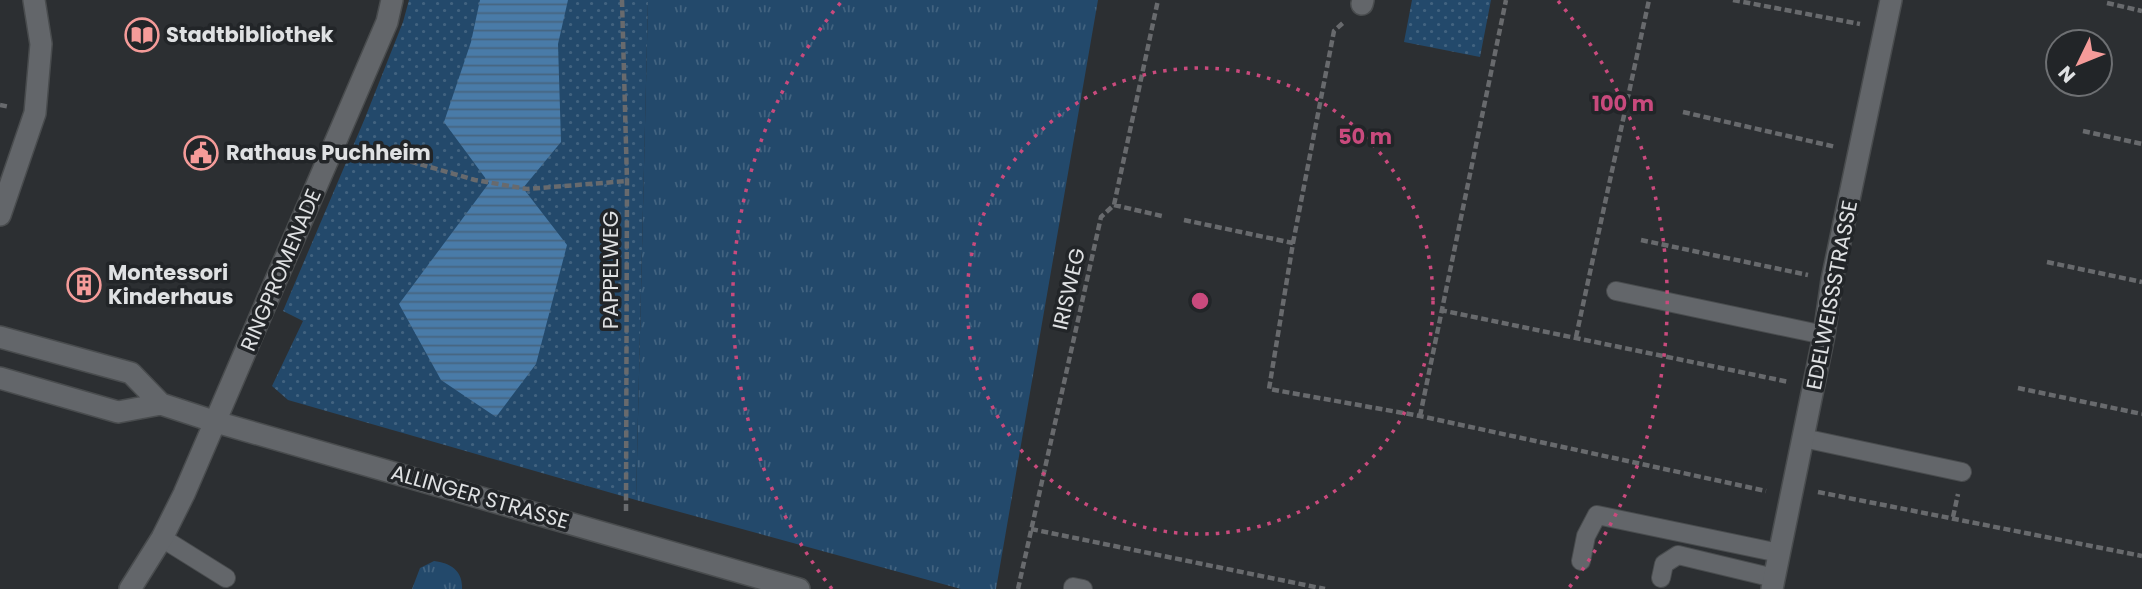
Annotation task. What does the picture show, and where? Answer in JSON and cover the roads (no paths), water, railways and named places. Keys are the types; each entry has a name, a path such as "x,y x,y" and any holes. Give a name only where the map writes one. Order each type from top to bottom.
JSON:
{"street":[{"path":"0,215 35,113 41,44 34,0"},
{"name":"RINGPROMENADE","path":"130,589 162,538 184,494 337,141 387,22 392,0"},
{"name":"EDELWEISSSTRASSE","path":"1773,584 1824,335 1832,280 1891,0"},
{"name":"ALLINGER STRASSE","path":"0,337 131,373 161,404 216,422 799,589"},
{"name":"ALLINGER STRASSE","path":"0,378 118,412 161,404"}],"lane":[{"path":"1616,291 1824,335"},
{"path":"1803,438 1962,472"},
{"path":"1581,561 1586,537 1597,515 1779,553"},
{"path":"162,538 226,578"},
{"path":"1661,578 1664,565 1678,555 1773,584"},
{"path":"1073,589 1083,589"}],"place":[{"name":"Stadtbibliothek","path":"142,35"},
{"name":"Rathaus Puchheim","path":"201,153"},
{"name":"Montessori Kinderhaus","path":"84,285"}]}
